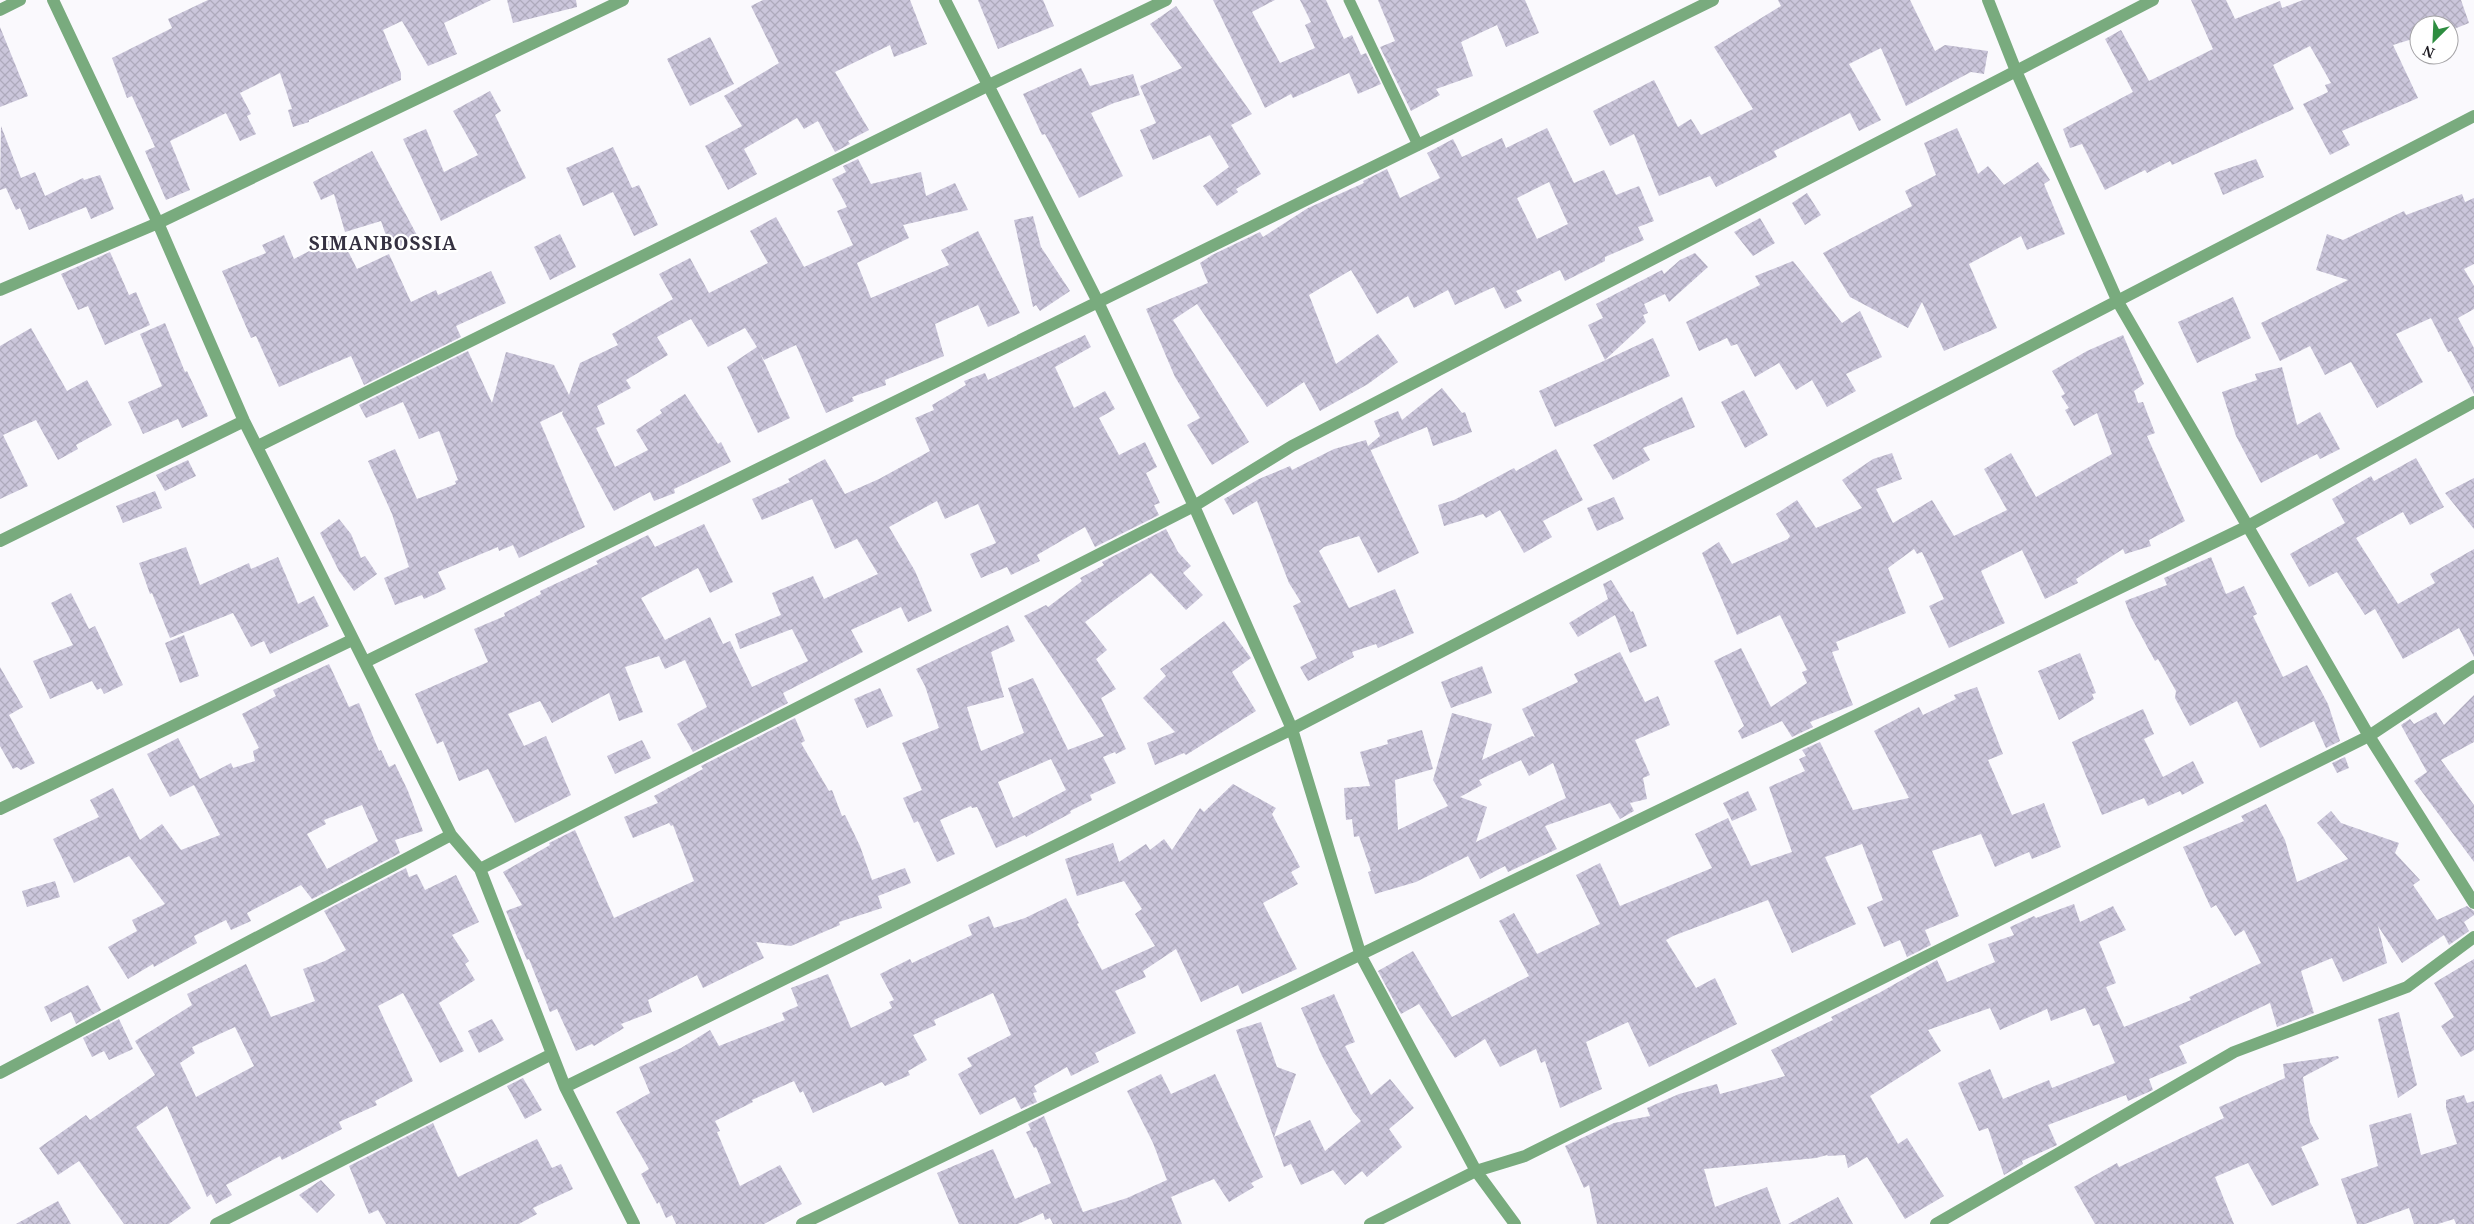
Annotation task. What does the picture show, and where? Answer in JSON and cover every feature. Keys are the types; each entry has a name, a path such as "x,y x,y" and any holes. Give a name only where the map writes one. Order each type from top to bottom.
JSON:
{"street":[{"path":"0,10 20,0"},
{"path":"0,290 158,223 623,0"},
{"path":"945,0 1098,302 1194,506 1292,729 1361,956 1476,1171 1515,1224"},
{"path":"258,446 987,86 1166,0"},
{"path":"365,662 1713,0"},
{"path":"1988,0 2016,71 2118,302 2246,527 2369,736 2474,903"},
{"path":"480,869 1194,506 1292,446 2153,0"},
{"path":"56,1 158,223 244,422 258,446 352,640 365,662 452,835 480,869 552,1054 634,1224"},
{"path":"566,1086 1292,729 2474,116"},
{"path":"802,1224 1361,956 2246,527 2474,402"},
{"path":"0,541 244,422"},
{"path":"0,809 352,640"},
{"path":"1370,1224 1476,1171 1525,1156 2369,736 2474,666"},
{"path":"0,1072 452,835"},
{"path":"1936,1224 2234,1052 2408,987 2474,937"},
{"path":"216,1224 552,1054"}],"lane":[{"path":"1349,0 1418,145"}],"building":[{"path":"208,0 491,0 444,23 457,54 428,66 402,21 383,30 401,73 401,80 309,120 309,122 293,127 288,110 292,109 280,73 240,93 251,114 247,116 256,134 240,141 226,113 170,141 190,190 166,200 145,151 155,147 132,96 127,98 112,58 172,28 168,19"},
{"path":"507,0 576,0 577,7 513,23"},
{"path":"763,0 910,0 927,44 894,57 890,45 835,72 869,130 848,141 850,144 835,152 818,121 804,129 797,118 744,149 757,174 728,190 705,146 742,126 724,96 779,63 751,6"},
{"path":"978,0 1043,0 1054,26 998,49"},
{"path":"1213,0 1275,0 1252,12 1280,63 1315,48 1305,25 1311,22 1300,0 1326,0 1344,39 1352,35 1361,55 1366,53 1381,84 1358,94 1349,73 1293,98 1291,94 1265,108"},
{"path":"1378,0 1525,0 1539,33 1506,47 1497,25 1461,42 1473,76 1436,89 1440,95 1411,111 1380,47 1395,41"},
{"path":"1778,0 1910,0 1935,51 1945,45 1988,51 1984,74 1971,72 1906,106 1881,48 1849,64 1881,120 1859,131 1850,113 1774,151 1777,157 1716,187 1710,176 1659,196 1634,134 1610,146 1593,111 1654,80 1678,127 1691,119 1701,135 1753,109 1714,47 1781,6"},
{"path":"2191,0 2226,0 2235,19 2280,1 2282,8 2303,0 2461,0 2469,23 2459,27 2459,15 2409,15 2409,40 2393,45 2418,98 2342,131 2350,145 2330,155 2303,104 2328,92 2325,85 2331,83 2310,46 2273,65 2294,109 2172,165 2170,161 2147,173 2145,170 2105,190 2082,144 2070,148 2063,129 2133,92 2105,39 2121,30 2149,81 2213,49"},
{"path":"1176,6 1252,114 1231,125 1261,174 1236,189 1238,192 1217,206 1203,186 1229,167 1210,135 1153,160 1140,130 1156,123 1140,86 1182,68 1150,24"},
{"path":"0,27 28,96 0,107"},
{"path":"710,37 734,84 690,106 667,59"},
{"path":"1081,68 1090,86 1133,74 1140,95 1091,113 1123,176 1079,198 1045,134 1042,135 1023,94"},
{"path":"490,91 501,111 495,115 526,178 441,221 403,139 426,129 444,172 478,155 453,111"},
{"path":"1,126 21,178 35,172 45,196 83,178 84,180 100,175 114,209 91,219 86,207 29,230 20,208 16,210 6,188 0,190"},
{"path":"1547,128 1574,183 1604,170 1616,195 1639,186 1654,221 1638,227 1644,240 1605,257 1605,261 1565,281 1560,270 1516,291 1522,301 1505,309 1494,287 1455,305 1448,290 1414,308 1408,296 1377,314 1351,270 1309,295 1336,364 1378,334 1398,362 1368,384 1320,411 1304,382 1267,407 1197,304 1173,320 1249,442 1212,465 1187,425 1200,418 1175,377 1146,309 1208,283 1200,263 1212,255 1260,232 1263,237 1308,208 1364,183 1363,181 1387,169 1400,198 1440,178 1427,153 1453,139 1462,157 1502,138 1506,148","holes":["1549,182 1568,224 1537,239 1517,198"]},
{"path":"1957,128 1978,174 1988,166 2004,185 2038,162 2050,180 2044,184 2065,234 2027,250 2021,236 1969,264 1997,328 1944,351 1922,302 1908,328 1850,297 1823,253 1912,206 1905,191 1936,175 1924,143"},
{"path":"613,147 632,188 639,185 658,225 634,236 613,192 583,206 566,168"},
{"path":"372,151 419,239 391,250 381,221 345,232 334,194 321,200 313,182"},
{"path":"858,159 871,184 921,172 926,196 955,183 968,210 903,225 909,238 857,263 871,298 949,265 941,250 978,231 1020,313 988,327 978,305 935,324 944,356 885,380 886,385 852,397 854,401 826,413 796,345 764,360 760,353 790,418 758,433 727,367 757,347 745,328 708,347 691,319 657,337 668,355 626,380 631,388 597,406 605,424 596,428 615,467 648,450 636,430 662,413 660,410 685,394 718,444 721,442 731,462 674,489 675,493 654,501 650,492 614,511 562,414 563,411 540,422 585,527 519,558 513,545 499,551 498,547 438,572 446,589 424,599 422,595 395,605 384,578 409,567 392,514 368,461 395,449 417,499 456,484 455,481 458,480 439,431 419,439 403,402 366,418 359,405 468,351 492,403 506,352 554,365 569,395 580,363 618,345 612,334 673,299 659,274 690,258 709,293 768,263 750,231 776,217 804,267 853,245 837,211 847,207 832,179 846,172 843,166"},
{"path":"2256,159 2264,177 2223,195 2214,173"},
{"path":"1807,193 1821,215 1805,225 1792,203"},
{"path":"2462,194 2465,202 2474,198 2474,264 2464,269 2474,286 2474,309 2458,318 2474,348 2474,394 2451,351 2448,352 2431,318 2396,334 2423,382 2377,408 2351,362 2325,375 2310,346 2280,361 2261,323 2348,280 2316,270 2327,234 2343,240 2404,211 2406,215"},
{"path":"1033,216 1041,247 1070,291 1040,311 1036,305 1033,307 1014,220"},
{"path":"1760,218 1775,243 1753,256 1734,232"},
{"path":"560,234 576,267 550,280 534,247"},
{"path":"284,235 294,259 340,235 357,269 389,254 411,302 436,290 438,295 491,271 506,303 456,326 461,337 364,385 351,356 279,387 256,336 251,338 222,271 266,253 262,245"},
{"path":"110,252 129,295 136,292 150,325 105,345 88,306 78,310 61,274"},
{"path":"1695,253 1708,267 1669,302 1665,294 1644,304 1648,313 1643,315 1646,322 1605,360 1588,325 1603,318 1596,304 1662,270 1664,274 1680,260"},
{"path":"1793,261 1842,323 1860,311 1882,357 1846,374 1856,391 1827,407 1812,380 1796,390 1779,363 1755,377 1737,344 1731,346 1727,338 1699,351 1686,322 1760,285 1755,276"},
{"path":"2233,297 2251,338 2197,363 2178,322"},
{"path":"165,323 185,372 187,371 208,416 182,428 178,419 143,434 128,402 162,386 140,334"},
{"path":"31,328 67,391 87,380 112,425 76,445 78,449 58,460 36,420 3,435 28,486 0,499 0,346"},
{"path":"1085,335 1091,347 1055,367 1074,408 1105,391 1115,409 1099,418 1119,455 1145,442 1157,467 1146,473 1160,503 1154,505 1159,515 1095,547 1085,527 1037,555 1040,561 1011,575 1007,567 981,578 970,554 996,543 978,504 945,519 937,501 889,527 915,571 932,611 908,622 901,607 851,630 863,652 783,693 788,703 693,752 677,724 707,707 685,660 665,669 659,656 625,667 643,712 619,721 609,693 552,723 540,701 508,714 524,746 546,736 571,795 515,823 488,769 459,781 443,741 437,744 415,694 488,662 474,629 505,616 504,613 541,594 540,591 598,564 596,561 648,535 655,547 704,524 733,582 710,593 698,568 641,598 665,640 710,617 723,644 730,641 752,687 808,661 792,629 740,649 735,634 781,615 772,593 813,576 824,599 878,574 857,539 835,549 812,499 762,520 752,499 790,482 788,479 825,459 845,494 879,479 930,451 915,418 934,410 932,405 966,385 964,381 985,373 988,380"},
{"path":"2123,335 2144,384 2134,391 2138,403 2143,402 2155,433 2147,436 2185,521 2149,540 2151,546 2125,554 2123,549 2076,579 2078,583 2045,599 2022,550 1981,571 2005,623 1949,648 1929,606 1944,599 1922,552 1917,554 1914,549 1888,568 1906,613 1836,642 1839,650 1832,652 1853,705 1810,722 1813,727 1792,737 1782,721 1742,739 1738,731 1744,726 1714,661 1741,648 1771,707 1807,683 1802,672 1807,670 1780,615 1737,635 1702,553 1719,542 1732,564 1788,539 1790,536 1776,514 1797,500 1816,528 1862,508 1842,480 1873,459 1892,453 1902,479 1876,489 1893,523 1932,500 1954,536 2007,510 1984,469 2011,453 2036,497 2112,454 2097,413 2074,426 2065,410 2069,408 2061,396 2065,394 2052,371 2087,351"},
{"path":"1653,338 1670,376 1555,427 1539,391"},
{"path":"2282,367 2297,425 2320,412 2340,449 2320,459 2317,454 2261,483 2236,436 2222,392 2257,380 2255,374"},
{"path":"1442,388 1462,413 1465,412 1472,432 1433,446 1427,427 1370,449 1419,553 1378,573 1359,536 1324,547 1319,551 1349,608 1395,589 1414,633 1378,648 1376,644 1352,652 1354,657 1308,681 1300,667 1317,658 1293,606 1301,602 1289,583 1257,501 1233,515 1224,499 1259,479 1290,466 1292,470 1334,449 1366,440 1368,446 1380,436 1374,421 1398,411 1402,420"},
{"path":"1744,390 1768,435 1745,448 1721,402"},
{"path":"1682,397 1695,427 1643,448 1650,460 1613,480 1593,445"},
{"path":"1556,449 1583,500 1543,521 1552,537 1524,553 1500,510 1486,518 1483,514 1444,526 1438,505 1454,500 1514,468 1516,471"},
{"path":"2416,458 2444,507 2410,525 2403,512 2356,538 2398,604 2435,583 2430,574 2474,549 2474,657 2459,628 2403,659 2375,609 2365,615 2337,572 2309,587 2290,554 2345,523 2332,499 2371,476 2374,481"},
{"path":"188,460 196,476 165,491 156,475"},
{"path":"2474,478 2474,529 2445,493"},
{"path":"155,491 162,508 123,523 116,506"},
{"path":"1614,497 1624,519 1597,531 1587,508"},
{"path":"339,519 351,534 361,558 365,556 377,574 354,591 339,571 320,533"},
{"path":"1166,529 1178,552 1191,566 1183,573 1203,595 1186,610 1151,573 1085,622 1107,650 1096,659 1116,689 1101,698 1126,749 1103,757 1116,783 1090,795 1092,800 1070,811 1071,813 1026,837 1025,835 996,848 977,807 972,808 971,806 940,820 955,854 937,862 918,821 914,823 903,798 922,790 902,743 939,728 925,686 916,669 1008,625 1015,641 991,652 1004,697 967,707 981,751 1024,733 1008,688 1033,678 1068,750 1104,736 1024,616 1046,605 1048,607 1082,581 1080,578 1104,565 1102,562","holes":["1051,759 1066,790 1013,818 998,782"]},
{"path":"186,547 200,585 249,563 251,569 278,557 298,604 314,596 329,626 270,654 264,641 251,647 233,613 170,638 152,593 150,594 139,563"},
{"path":"2211,557 2226,594 2244,586 2257,614 2253,616 2283,677 2307,665 2328,704 2340,741 2326,748 2314,721 2260,748 2237,701 2190,726 2175,698 2176,691 2158,659 2155,661 2131,617 2125,601 2167,585 2164,578"},
{"path":"1611,580 1631,612 1633,611 1647,646 1630,653 1615,615 1578,637 1569,623 1608,599 1603,584"},
{"path":"71,593 89,629 95,626 123,685 104,694 101,688 97,690 92,681 50,699 33,661 73,645 51,603"},
{"path":"1224,621 1251,658 1232,672 1256,711 1186,755 1184,753 1155,765 1147,743 1175,732 1143,698 1166,676 1160,669"},
{"path":"184,635 199,676 180,683 165,643"},
{"path":"1620,652 1645,702 1658,696 1670,725 1635,740 1650,775 1643,778 1647,799 1630,803 1634,811 1620,819 1610,803 1545,826 1557,849 1508,872 1505,866 1480,879 1468,856 1416,882 1375,894 1368,872 1371,871 1359,836 1354,837 1352,819 1346,820 1344,788 1370,786 1360,752 1388,744 1387,740 1422,730 1433,769 1395,780 1398,830 1448,806 1433,780 1452,713 1492,724 1482,760 1532,736 1535,737 1522,709 1578,682 1574,674","holes":["1521,760 1529,776 1553,763 1566,798 1476,842 1487,807 1460,797 1482,785 1479,780"]},
{"path":"2080,653 2096,693 2092,694 2094,699 2059,720 2038,671"},
{"path":"329,664 349,707 359,703 379,751 381,750 389,767 395,764 408,791 423,831 395,840 400,853 316,897 312,899 301,885 247,913 251,921 231,930 226,920 194,936 197,943 154,967 153,964 128,979 108,947 137,931 132,920 165,904 129,856 74,883 53,839 99,817 90,800 113,788 140,840 162,824 181,850 220,835 194,785 170,797 147,754 178,738 200,779 231,763 233,768 255,761 253,751 259,748 242,714 276,696 273,690","holes":["362,805 378,841 327,869 307,834 326,824 324,820"]},
{"path":"1482,666 1492,693 1451,708 1441,682"},
{"path":"0,667 23,707 9,715 35,763 21,770 17,767 13,769 0,746"},
{"path":"1977,687 2003,754 1988,760 2012,815 2044,803 2061,847 2032,859 2029,852 1995,867 1981,834 1932,851 1959,916 1925,930 1931,945 1907,957 1900,940 1884,947 1867,907 1883,900 1862,844 1825,857 1856,924 1792,953 1768,900 1666,940 1696,988 1715,978 1737,1024 1649,1067 1628,1022 1586,1042 1602,1089 1560,1108 1545,1061 1541,1063 1536,1049 1500,1067 1485,1039 1455,1058 1419,1004 1401,1014 1378,971 1413,951 1452,1017 1529,976 1499,921 1514,913 1537,954 1600,924 1576,875 1600,863 1620,906 1712,868 1695,834 1728,818 1751,866 1792,852 1769,787 1805,771 1799,759 1806,756 1802,750 1820,742 1853,810 1909,798 1874,731 1919,707 1923,715 1956,699 1954,695"},
{"path":"880,688 893,716 867,728 854,699"},
{"path":"2474,695 2474,742 2441,760 2474,805 2474,862 2414,781 2427,772 2401,725 2410,719 2414,724 2436,712 2444,725"},
{"path":"2143,709 2154,734 2144,739 2163,777 2193,761 2204,783 2182,795 2180,791 2148,806 2144,798 2102,815 2072,742"},
{"path":"795,718 805,741 801,743 829,791 832,790 842,816 845,815 860,846 872,880 905,868 911,883 878,896 882,908 839,922 840,925 791,946 756,942 764,958 703,988 697,975 648,1000 652,1012 621,1024 624,1028 594,1046 592,1044 576,1051 557,1009 550,1012 529,959 527,960 506,911 522,905 503,872 550,845 549,843 575,830 614,918 694,881 673,825 671,826 669,823 633,838 624,817 658,803 654,796 703,769 701,766"},
{"path":"642,740 651,758 615,774 607,756"},
{"path":"2345,757 2349,768 2337,773 2332,763"},
{"path":"1233,784 1276,808 1272,814 1300,867 1291,872 1298,884 1263,903 1297,969 1242,994 1238,985 1201,1002 1176,949 1143,971 1146,977 1115,991 1136,1033 1095,1053 1099,1062 1071,1076 1067,1067 1034,1086 1037,1092 1033,1093 1037,1102 1021,1109 1015,1097 980,1115 958,1074 972,1066 967,1058 1011,1035 993,993 934,1020 936,1025 913,1035 927,1060 908,1071 910,1075 885,1086 882,1082 813,1113 803,1091 800,1093 794,1081 752,1100 753,1102 715,1121 720,1131 717,1132 740,1186 780,1165 802,1204 764,1224 676,1224 672,1215 666,1218 659,1202 657,1204 641,1174 649,1169 616,1112 650,1093 639,1067 681,1048 710,1030 719,1046 785,1020 782,1013 798,1006 791,988 828,974 851,1028 892,1008 889,1002 894,1000 880,974 910,959 912,963 972,935 968,925 989,916 994,928 1025,918 1066,898 1079,923 1077,924 1102,970 1155,946 1135,914 1142,909 1124,881 1077,896 1065,859 1113,843 1119,862 1146,844 1150,850 1164,839 1172,850 1200,808 1204,812"},
{"path":"1748,791 1757,810 1732,821 1723,803"},
{"path":"2266,804 2285,840 2297,882 2348,859 2317,823 2331,811 2341,823 2399,843 2395,853 2420,880 2413,885 2437,920 2467,906 2474,911 2474,915 2464,922 2469,931 2449,945 2444,935 2402,963 2378,926 2387,963 2343,982 2332,958 2301,971 2314,1013 2277,1027 2270,1003 2179,1046 2187,1063 2149,1079 2153,1090 2128,1101 2126,1095 2048,1125 2057,1145 2022,1161 2023,1164 2004,1175 1988,1128 1979,1131 1958,1083 1990,1069 2003,1099 2049,1080 2052,1088 2115,1063 2099,1024 2093,1026 2085,1008 2051,1021 2047,1009 2000,1030 1990,1008 1928,1030 1941,1051 1870,1096 1898,1144 1907,1138 1944,1196 1905,1219 1867,1157 1848,1168 1845,1155 1827,1155 1816,1158 1704,1169 1715,1207 1767,1187 1781,1224 1597,1224 1589,1185 1584,1188 1565,1146 1614,1123 1650,1116 1647,1108 1679,1094 1717,1084 1720,1094 1785,1076 1771,1050 1833,1020 1831,1017 1879,993 1937,960 1947,982 1995,962 1988,944 2014,935 2010,927 2034,916 2036,918 2074,904 2080,922 2113,906 2126,930 2099,942 2116,983 2106,987 2124,1027 2191,1000 2189,997 2261,963 2244,930 2235,936 2216,905 2211,908 2183,847 2244,821 2241,816"},
{"path":"406,868 409,877 417,874 425,890 456,875 479,922 452,935 469,961 465,964 475,980 439,1003 464,1051 440,1063 403,993 378,1006 413,1081 375,1101 377,1105 339,1122 342,1129 282,1160 280,1156 226,1185 232,1195 216,1204 211,1194 207,1197 167,1106 136,1127 191,1208 169,1224 124,1224 79,1161 58,1175 39,1148 86,1115 90,1120 155,1075 135,1041 192,1005 187,994 246,964 271,1017 315,1001 303,969 325,961 346,950 324,911","holes":["235,1027 254,1066 196,1097 180,1063 195,1053 192,1047"]},
{"path":"55,881 60,897 27,907 22,891"},
{"path":"2474,959 2474,1050 2461,1057 2441,1026 2454,1017 2434,983"},
{"path":"88,985 101,1010 76,1024 71,1012 51,1022 44,1007"},
{"path":"1334,994 1355,1042 1345,1046 1371,1095 1390,1079 1414,1108 1389,1129 1402,1147 1367,1177 1362,1171 1345,1185 1333,1170 1301,1185 1291,1164 1284,1167 1236,1030 1261,1022 1277,1067 1296,1074 1274,1137 1310,1120 1325,1151 1361,1121 1353,1112 1322,1056 1301,1008"},
{"path":"2399,1012 2417,1085 2398,1098 2378,1019"},
{"path":"119,1019 133,1049 109,1060 104,1051 92,1057 83,1038"},
{"path":"492,1019 504,1040 479,1053 468,1031"},
{"path":"2338,1056 2339,1058 2303,1077 2310,1122 2319,1139 2301,1147 2319,1185 2272,1206 2248,1163 2215,1177 2234,1224 2095,1224 2074,1187 2117,1163 2119,1167 2224,1118 2219,1107 2285,1078 2283,1064"},
{"path":"1161,1074 1171,1094 1215,1074 1263,1177 1251,1183 1254,1187 1229,1202 1214,1179 1171,1197 1182,1224 1053,1224 1050,1218 1045,1220 1043,1213 1018,1224 959,1224 937,1173 993,1149 1015,1199 1051,1183 1036,1147 1034,1148 1026,1132 1031,1130 1028,1124 1044,1116 1083,1212 1127,1198 1167,1180 1153,1143 1127,1091"},
{"path":"523,1078 542,1110 525,1119 507,1086"},
{"path":"2464,1095 2467,1103 2474,1101 2474,1224 2456,1224 2454,1219 2438,1224 2414,1224 2409,1208 2365,1224 2357,1224 2341,1179 2378,1166 2369,1125 2411,1113 2421,1155 2457,1144 2446,1108 2446,1100"},
{"path":"433,1123 458,1177 537,1139 552,1168 561,1164 573,1189 533,1208 537,1214 519,1224 386,1224 378,1210 369,1214 349,1166"},
{"path":"321,1180 335,1195 317,1213 299,1195"},
{"path":"1838,1197 1853,1224 1788,1224"},
{"path":"58,1201 71,1224 16,1224"}],"district":[{"name":"SIMANBOSSIA","path":"383,243"}]}
